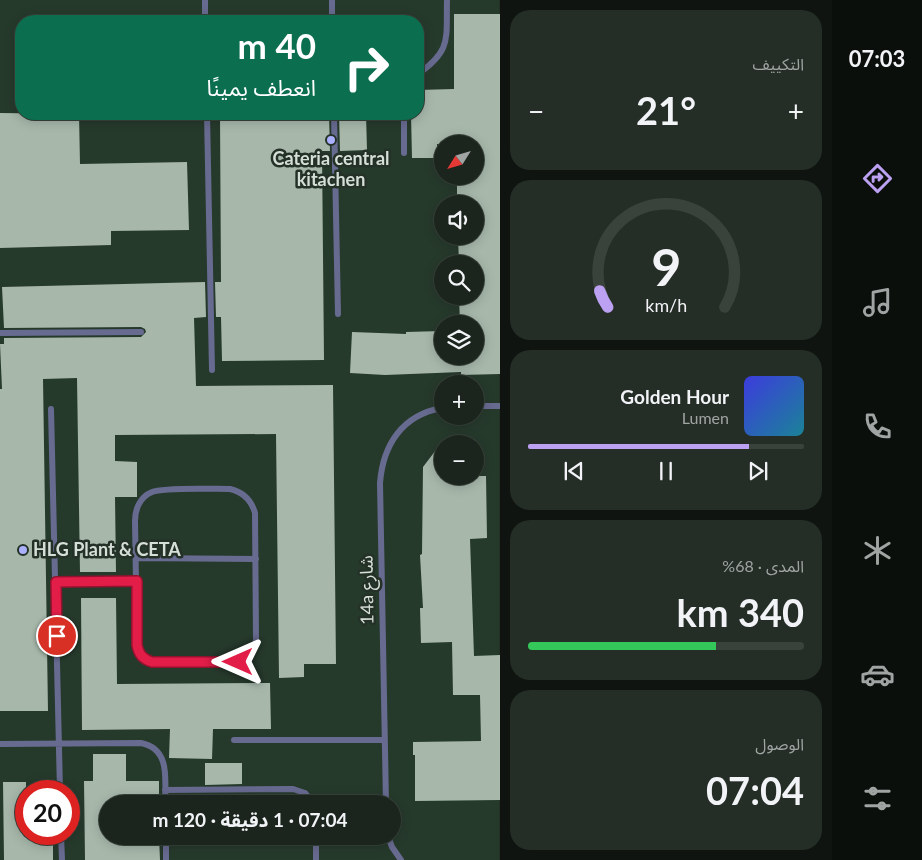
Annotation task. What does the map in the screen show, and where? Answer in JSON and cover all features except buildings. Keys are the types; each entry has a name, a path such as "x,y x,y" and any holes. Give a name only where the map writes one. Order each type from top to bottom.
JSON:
{"lane":[{"path":"205,0 205,15"},
{"path":"332,0 332,15"},
{"path":"424,69 437,59 443,50 446,40 447,0"},
{"path":"207,120 212,370"},
{"path":"334,120 338,314"},
{"path":"404,120 404,153"},
{"path":"0,333 141,332"},
{"path":"484,406 500,406"},
{"path":"51,409 60,780"},
{"name":"14a شارع","path":"386,795 380,483 382,467 386,451 394,437 405,425 419,416 434,411"},
{"path":"230,489 243,494 253,506 255,513 256,559 256,644 254,650 247,658 238,662 152,662 143,658 137,645 135,514 140,501 145,496 158,490 230,489"},
{"path":"136,558 256,559"},
{"path":"56,582 137,581"},
{"path":"234,740 384,740"},
{"path":"0,744 147,744 157,750 163,761 165,795"},
{"path":"165,790 293,789 307,795"},
{"path":"61,845 62,860"},
{"path":"166,845 166,860"},
{"path":"316,845 316,860"},
{"path":"391,845 401,860"}],"shaded area":[{"path":"0,0 499,0 499,860 0,860"}],"place":[{"name":"Cateria central kitachen","path":"331,140"},
{"name":"HLG Plant & CETA","path":"23,550"}],"route":[{"path":"57,636 56,582 137,581 137,645 143,658 152,662 238,662"}]}
